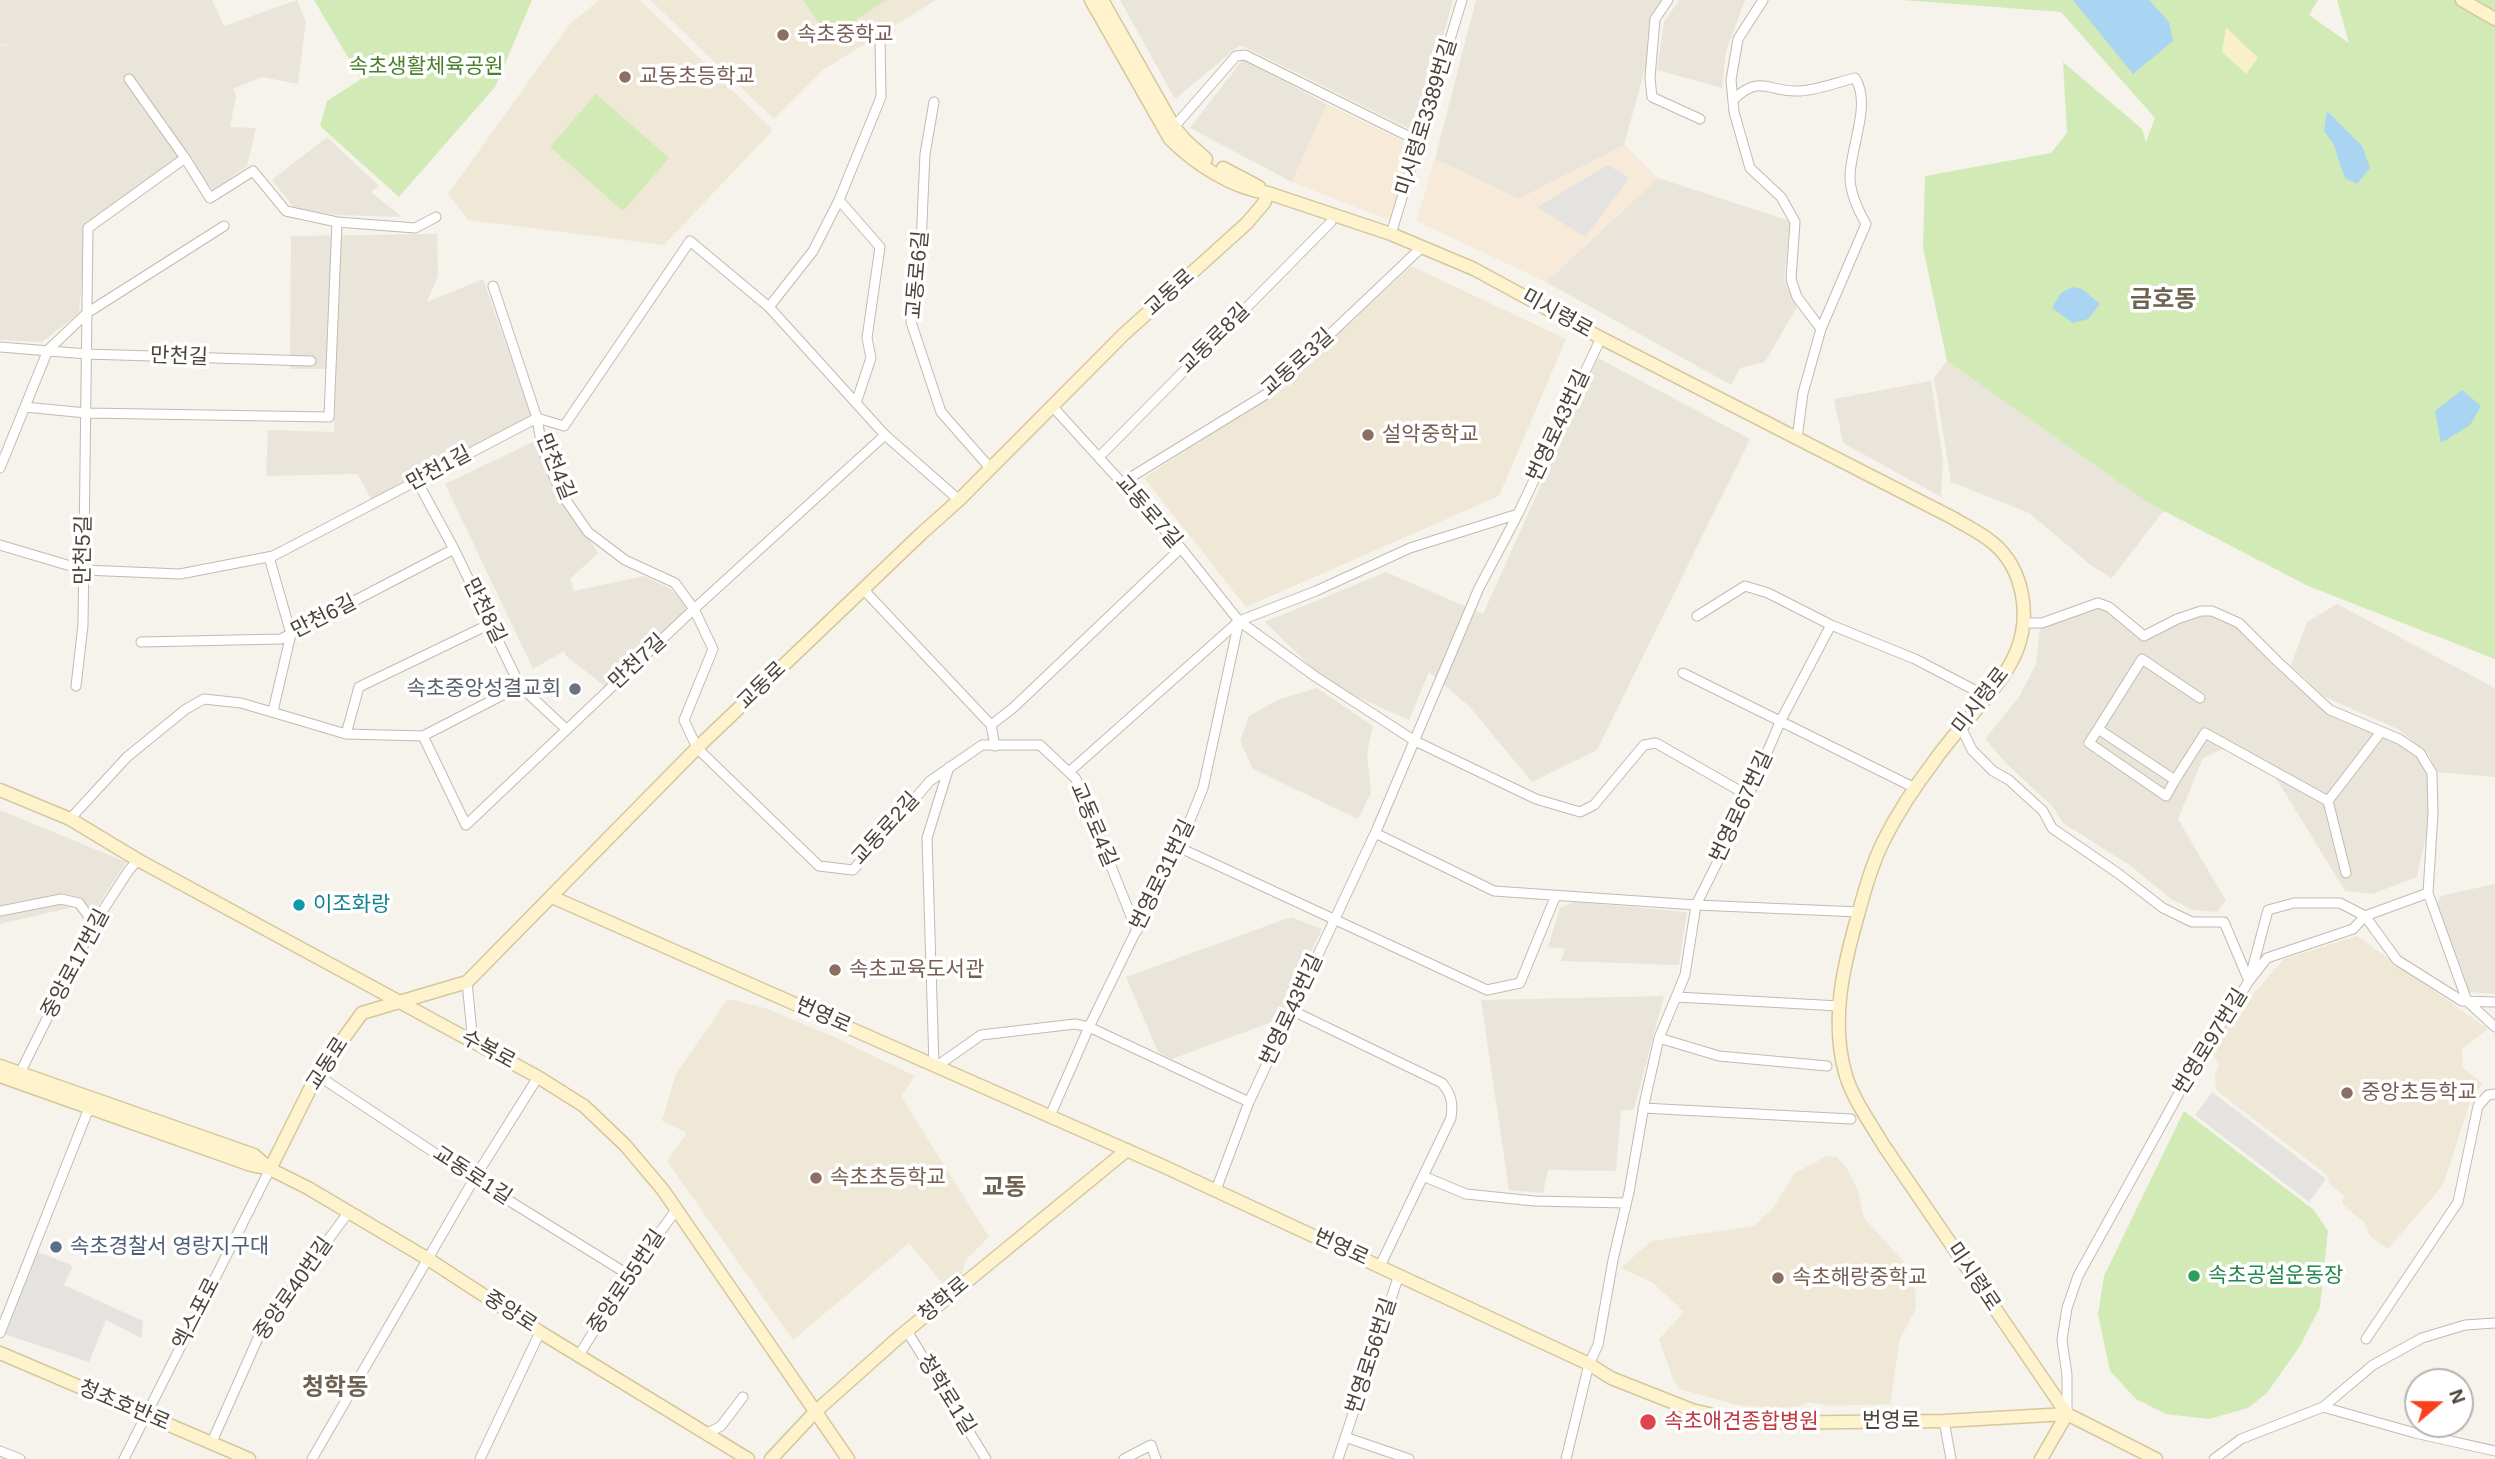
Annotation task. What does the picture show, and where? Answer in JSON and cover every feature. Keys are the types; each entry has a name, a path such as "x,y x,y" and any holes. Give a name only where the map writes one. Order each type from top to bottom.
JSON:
{"street":[{"name":"미시령로","path":"1091,0 1170,139 1181,150 1236,185 1251,191 1268,193"},
{"name":"미시령로","path":"1102,0 1174,127 1185,141 1206,159 1268,193 1391,234 1474,269 1601,338 1953,518 1994,543 2008,560 2018,580 2024,603 2017,650 2005,672 1915,788 1883,841 1868,877 1844,962 1839,1006 1840,1047 1847,1077 1859,1104 1884,1146 2067,1414"},
{"name":"미시령로3389번길","path":"1391,234 1462,0"},
{"path":"1668,0 1655,19 1650,78 1652,97 1700,119"},
{"path":"1763,0 1738,39 1731,80 1733,100 1750,168 1781,197 1795,222 1791,279 1797,297 1821,330"},
{"path":"2462,0 2495,19"},
{"path":"769,307 813,251 839,200 881,97 880,38"},
{"path":"1174,127 1236,57 1245,55 1420,142"},
{"path":"1733,100 1746,87 1757,85 1800,91 1855,78 1860,85 1862,104 1850,178 1855,203 1866,225 1821,330 1803,393 1797,438"},
{"path":"129,79 210,198 253,171 286,212 337,222 415,228 436,217"},
{"name":"교동로6길","path":"934,102 925,154 920,267 911,322 942,412 991,469"},
{"path":"87,313 88,228 185,158"},
{"name":"교동로","path":"270,1169 317,1075 362,1013 467,982 697,748 991,469 1123,335 1247,223 1264,203 1268,193"},
{"path":"839,200 880,247 867,338 871,358 856,403"},
{"path":"25,407 86,413 329,417 337,222"},
{"name":"교동로8길","path":"1100,456 1331,222"},
{"path":"0,468 48,350 87,313 224,226"},
{"path":"537,418 564,426 690,241 769,307 885,435 959,500"},
{"name":"교동로3길","path":"1123,482 1268,393 1423,246"},
{"name":"만천4길","path":"493,286 537,418 542,448 561,493 588,531 625,560 675,583 694,609 713,649 684,720 697,748"},
{"name":"만천5길","path":"76,686 83,625 87,313"},
{"name":"번영로43번길","path":"1216,1190 1249,1102 1375,833 1479,588 1518,514 1601,338"},
{"name":"만천길","path":"0,347 87,354 311,360"},
{"name":"교동로7길","path":"1053,407 1181,548 1239,621 1316,677 1415,741 1535,799 1580,812 1594,805 1644,745 1656,743 1747,795"},
{"name":"만천1길","path":"0,545 84,570 180,574 269,557 537,418"},
{"name":"만천7길","path":"424,736 466,825 694,609 885,435"},
{"name":"만천8길","path":"417,481 454,549 520,686 566,729"},
{"path":"1069,772 1239,621 1316,591 1410,548 1518,514"},
{"path":"991,725 1013,708 1181,548"},
{"name":"만천6길","path":"141,642 281,639 454,549"},
{"path":"269,557 291,634 273,711"},
{"path":"1697,616 1745,586 1768,593 1831,625 1915,659 1986,696"},
{"path":"863,589 991,725 995,746"},
{"path":"2023,623 2042,623 2098,603 2109,607 2144,636 2177,619 2201,611 2211,611 2239,623 2330,710 2399,739 2420,753 2432,773 2433,813 2428,892 2467,1001 2495,1027"},
{"name":"번영로31번길","path":"1050,1116 1089,1027 1178,847 1203,788 1239,621"},
{"path":"346,734 359,687 490,624"},
{"name":"번영로67번길","path":"1566,1459 1589,1364 1598,1345 1659,1038 1685,975 1696,905 1781,720 1831,625"},
{"path":"2200,698 2142,659 2089,743 2166,796 2205,733 2328,801 2346,873"},
{"path":"1683,673 1915,788"},
{"path":"70,819 127,757 204,699 241,703 346,734 424,736 520,686"},
{"path":"1961,727 1972,750 1993,771 2009,780 2043,811 2052,828 2163,908 2192,922 2224,922 2249,981 2267,958 2353,929 2365,916 2428,892"},
{"path":"2098,729 2175,780"},
{"path":"2328,801 2381,732"},
{"name":"교동로2길","path":"697,748 819,866 853,870 930,781 982,745"},
{"name":"교동로4길","path":"982,745 1040,745 1076,779 1137,931"},
{"path":"935,1065 927,838 949,767"},
{"name":"수복로","path":"0,790 70,819 138,860 538,1077 584,1106 625,1144 663,1190 848,1459"},
{"path":"1375,833 1494,891 1696,905 1858,912"},
{"path":"1178,847 1487,990 1520,983 1556,895"},
{"name":"중앙로17번길","path":"20,1073 94,924 138,860"},
{"name":"번영로","path":"552,897 1216,1190 1589,1364 1611,1378 1692,1410 1746,1423 1944,1421 2067,1414"},
{"path":"0,911 61,899 79,903 94,924"},
{"name":"번영로97번길","path":"2067,1414 2067,1375 2062,1340 2067,1308 2078,1276 2193,1068 2249,981 2268,910 2294,903 2340,903 2365,916"},
{"path":"2365,916 2397,960 2462,1001 2495,1002"},
{"path":"467,982 473,1043"},
{"path":"1677,997 1839,1006"},
{"path":"1291,1010 1442,1083 1449,1091 1453,1104 1451,1118 1380,1266"},
{"path":"935,1065 981,1035 1074,1024 1089,1027 1249,1102"},
{"path":"1659,1038 1719,1056 1827,1066"},
{"name":"중앙로","path":"0,1066 254,1154 270,1169 308,1188 428,1259 540,1332 748,1459"},
{"name":"교동로1길","path":"317,1075 474,1179 629,1275"},
{"name":"중앙로","path":"0,1076 251,1166 270,1169"},
{"path":"312,1459 474,1179 538,1077"},
{"path":"2366,1339 2458,1202 2477,1106 2488,1095 2495,1094"},
{"path":"0,1333 89,1108"},
{"path":"1643,1108 1851,1119"},
{"name":"청학로","path":"771,1459 815,1412 907,1331 1126,1150"},
{"name":"엑스포로","path":"124,1459 270,1169"},
{"path":"1423,1176 1466,1194 1534,1202 1626,1203"},
{"name":"중앙로55번길","path":"579,1355 629,1275 676,1210"},
{"name":"중앙로40번길","path":"211,1444 262,1329 348,1213"},
{"name":"번영로56번길","path":"1338,1459 1399,1275"},
{"path":"2214,1459 2241,1439 2323,1407 2373,1365 2422,1338 2465,1325 2495,1323"},
{"name":"청학로1길","path":"907,1331 986,1459"},
{"path":"480,1459 540,1332"},
{"name":"청초호반로","path":"0,1353 249,1459"},
{"path":"706,1434 721,1426 743,1397"},
{"path":"2323,1407 2415,1433 2495,1451"},
{"path":"2042,1459 2067,1414 2156,1459"},
{"path":"1944,1421 1951,1459"},
{"name":"번영로56번길","path":"1345,1437 1409,1459"},
{"path":"1124,1459 1151,1445 1156,1459"},
{"path":"0,1451 20,1459"}],"shaded area":[{"path":"0,0 212,0 224,26 297,0 306,22 298,84 262,77 233,89 236,96 230,127 256,128 247,166 213,190 177,158 87,225 79,313 42,342 0,340 0,45 16,48 0,44"},
{"name":"교동초등학교","path":"599,0 640,0 773,130 664,245 468,220 448,194 569,25"},
{"name":"속초중학교","path":"650,0 936,0 823,70 774,119"},
{"path":"1120,0 1453,0 1416,132 1240,45 1175,99"},
{"path":"1476,0 1664,0 1624,145 1519,199 1435,159"},
{"path":"1679,0 1745,0 1726,51 1722,88 1657,70 1664,22"},
{"path":"1243,59 1327,104 1292,182 1190,128"},
{"path":"1327,104 1414,146 1391,221 1292,182"},
{"path":"327,137 379,186 371,192 402,217 337,215 295,209 272,180"},
{"path":"1624,145 1658,178 1546,282 1416,221 1435,159 1519,199"},
{"path":"1608,165 1629,178 1585,237 1537,207"},
{"path":"1658,178 1790,221 1784,280 1797,307 1765,362 1740,368 1731,385 1546,282"},
{"path":"437,234 438,276 427,302 483,279 531,416 372,501 358,474 266,476 268,430 334,432 336,369 290,369 291,236"},
{"name":"설악중학교","path":"1411,266 1566,339 1499,496 1246,607 1144,478 1277,391"},
{"path":"1598,358 1750,439 1597,750 1532,782 1469,706 1429,672 1409,720 1329,684 1265,622 1386,572 1483,614"},
{"path":"1947,361 2147,502 2166,511 2112,578 2092,566 2029,513 1951,482 1934,378"},
{"path":"1931,381 1943,460 1941,497 1843,443 1834,399"},
{"path":"535,441 544,467 598,553 570,579 574,591 644,576 671,589 688,608 606,687 566,656 564,651 533,669 445,484"},
{"path":"2337,604 2495,688 2495,777 2437,772 2429,755 2398,729 2325,697 2291,665 2307,622"},
{"path":"2095,607 2107,611 2142,640 2174,623 2199,615 2209,615 2236,627 2274,666 2328,714 2397,743 2418,757 2429,778 2430,817 2417,877 2372,894 2345,891 2271,770 2222,749 2203,758 2178,819 2226,901 2217,912 2193,910 2171,899 2131,866 2063,823 2053,807 2006,763 1985,739 2019,697 2036,664 2040,628"},
{"path":"1317,688 1373,726 1367,753 1371,793 1358,819 1253,769 1240,741 1249,716 1280,699"},
{"path":"0,810 126,862 88,921 74,907 0,924"},
{"path":"2495,884 2495,994 2469,992 2437,904 2440,896"},
{"path":"1574,902 1687,912 1679,965 1561,961 1565,949 1548,947 1560,908"},
{"path":"1291,917 1322,929 1280,1019 1172,1059 1158,1052 1126,977"},
{"name":"중앙초등학교","path":"2357,936 2488,1029 2462,1049 2463,1068 2483,1084 2472,1096 2443,1185 2388,1249 2370,1236 2364,1222 2342,1204 2344,1196 2329,1183 2327,1175 2216,1090 2215,1074 2219,1066 2212,1053 2225,1026 2284,959"},
{"path":"1664,996 1634,1109 1621,1111 1616,1171 1548,1170 1543,1193 1509,1190 1481,1000"},
{"name":"속초초등학교","path":"728,999 765,1008 832,1036 915,1076 901,1096 989,1237 965,1261 962,1277 947,1289 909,1243 793,1340 667,1161 687,1133 662,1121 676,1074"},
{"path":"2212,1092 2326,1179 2309,1202 2195,1115"},
{"name":"속초해랑중학교","path":"1827,1156 1837,1157 1848,1170 1858,1191 1864,1218 1914,1273 1916,1308 1900,1339 1890,1404 1829,1406 1811,1402 1797,1407 1770,1408 1737,1405 1680,1389 1674,1382 1659,1339 1684,1312 1653,1283 1621,1268 1651,1241 1754,1226 1773,1208 1795,1173"},
{"path":"36,1251 73,1266 64,1285 143,1321 141,1338 106,1320 89,1362 4,1334"}],"green space":[{"name":"속초생활체육공원","path":"314,0 532,0 495,87 399,197 320,126 327,101 361,79"},
{"path":"803,0 886,0 829,38"},
{"path":"1903,0 2318,0 2309,15 2349,43 2337,0 2495,0 2495,659 2308,586 2147,502 1947,361 1923,248 1925,176 2051,153 2067,133 2063,62 2142,129 2146,142 2155,118 2061,12"},
{"path":"596,94 669,158 623,211 550,147"},
{"path":"2184,1111 2314,1210 2328,1231 2320,1307 2300,1346 2267,1393 2248,1408 2209,1419 2166,1414 2136,1399 2110,1371 2098,1314 2104,1276"}],"sand":[{"path":"2226,27 2258,58 2246,74 2222,52"}],"water":[{"path":"2073,0 2149,0 2169,22 2173,41 2133,74"},
{"path":"2327,111 2362,146 2370,168 2357,184 2345,178 2333,143 2324,131"},
{"path":"2072,287 2082,289 2100,304 2088,319 2073,323 2052,308 2061,293"},
{"path":"2462,390 2481,406 2470,425 2441,443 2435,411"}],"place":[{"name":"속초중학교","path":"783,35"},
{"name":"교동초등학교","path":"625,77"},
{"name":"설악중학교","path":"1368,435"},
{"name":"속초중앙성결교회","path":"575,689"},
{"name":"이조화랑","path":"299,905"},
{"name":"속초교육도서관","path":"835,970"},
{"name":"중앙초등학교","path":"2347,1093"},
{"name":"속초초등학교","path":"816,1178"},
{"name":"속초경찰서 영랑지구대","path":"56,1247"},
{"name":"속초공설운동장","path":"2194,1276"},
{"name":"속초해랑중학교","path":"1778,1278"},
{"name":"속초애견종합병원","path":"1648,1422"}],"district":[{"name":"금호동","path":"2163,300"},
{"name":"교동","path":"1004,1188"},
{"name":"청학동","path":"335,1388"}]}
